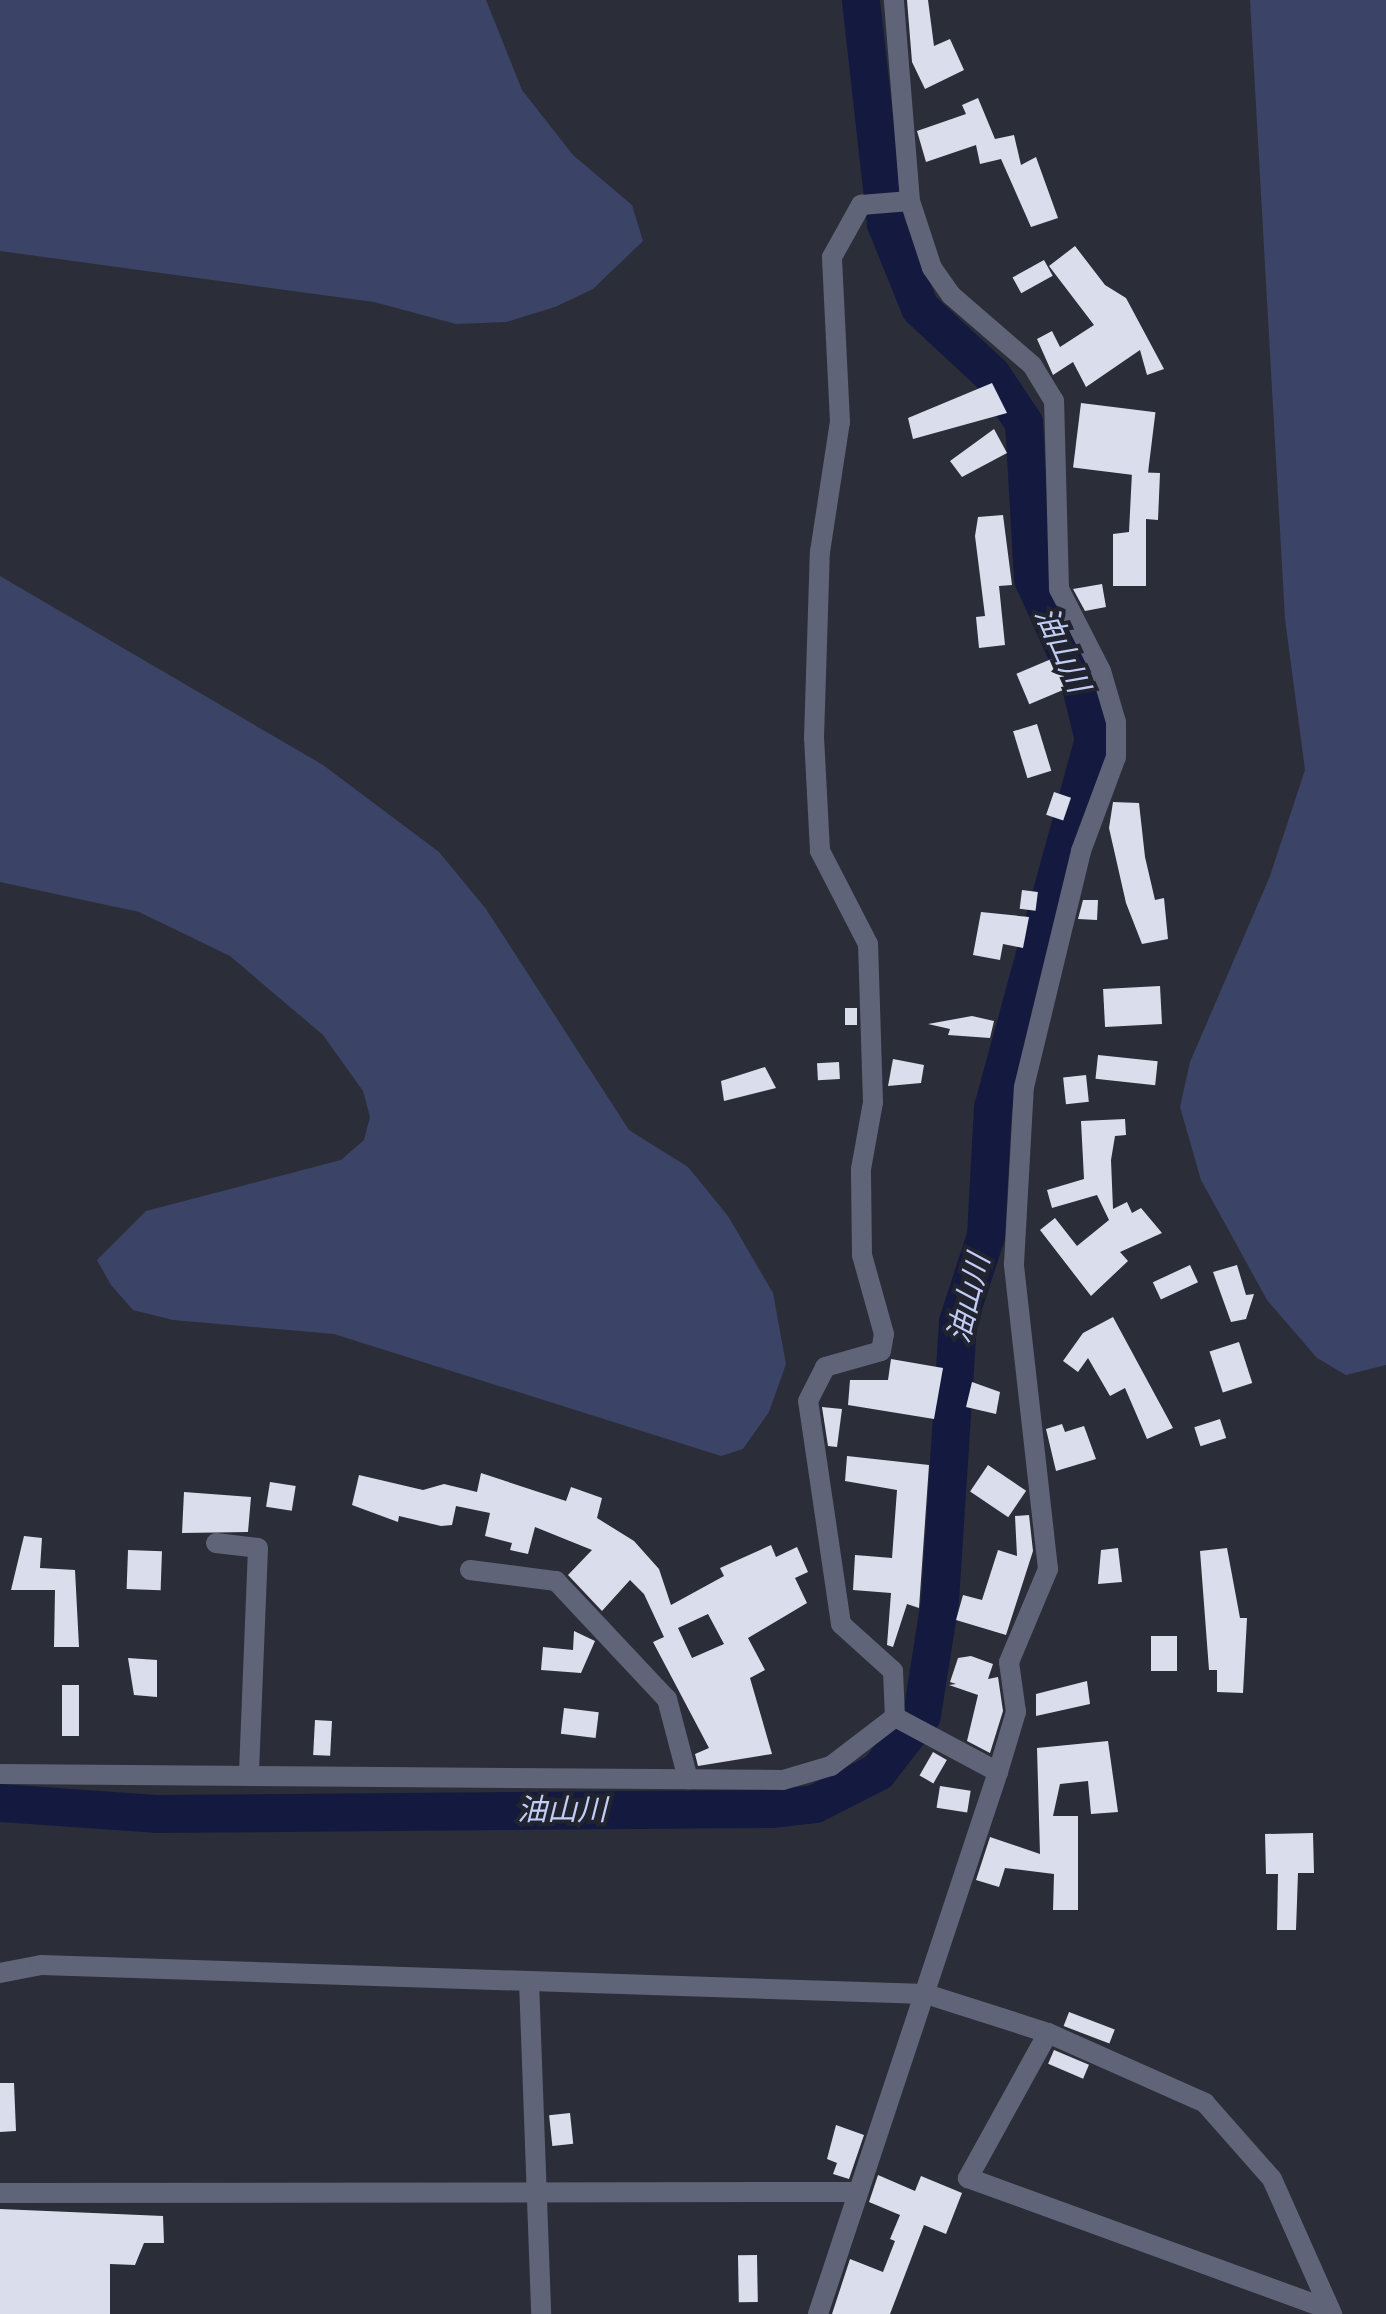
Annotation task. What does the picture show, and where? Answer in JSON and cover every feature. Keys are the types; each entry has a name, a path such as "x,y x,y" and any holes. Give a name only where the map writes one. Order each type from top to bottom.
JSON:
{"street":[{"path":"818,2314 998,1772 1016,1712 1009,1662 1048,1569 1014,1264 1024,1087 1081,851 1116,757 1116,722 1101,671 1059,589 1054,401 1032,365 951,295 932,268 910,201 894,0"},
{"path":"895,1717 893,1671 841,1624 808,1401 825,1367 881,1351 884,1334 862,1255 861,1169 873,1102 868,944 820,851 814,738 820,552 840,422 832,257 861,205 910,201"},
{"path":"216,1543 258,1548 249,1776"},
{"path":"470,1570 556,1581 667,1699 688,1779"},
{"path":"895,1717 998,1772"},
{"path":"0,1774 688,1779 795,1777 831,1766 895,1717"},
{"path":"0,1973 41,1965 926,1994 1048,2033 1205,2103 1272,2179 1330,2311"},
{"path":"529,1981 541,2314"},
{"path":"1048,2033 968,2178 1330,2311"},
{"path":"0,2193 856,2192"}],"shaded area":[{"path":"0,0 486,0 522,90 573,155 632,205 643,241 593,289 555,307 506,322 456,324 374,302 0,251"},
{"path":"1250,0 1386,0 1386,1365 1346,1375 1317,1358 1267,1300 1201,1180 1180,1107 1190,1062 1270,876 1305,770 1285,619"},
{"path":"0,576 323,765 439,852 486,909 629,1130 688,1167 728,1216 773,1293 786,1364 769,1412 743,1449 721,1456 334,1334 173,1320 133,1310 111,1285 97,1260 146,1211 341,1160 364,1140 370,1117 363,1091 323,1035 230,956 139,912 0,882"}],"building":[{"path":"907,0 928,0 934,46 950,39 964,70 925,89 912,62"},
{"path":"978,98 995,139 1014,135 1021,165 1036,157 1058,218 1031,227 1001,159 980,164 976,145 926,162 917,131 966,114 962,105"},
{"path":"1075,246 1105,285 1126,298 1164,369 1147,375 1140,350 1086,387 1073,362 1053,375 1037,339 1052,331 1060,347 1094,325 1049,266"},
{"path":"1044,260 1053,276 1021,293 1013,277"},
{"path":"992,383 1007,413 913,439 908,418"},
{"path":"1081,403 1155,412 1148,477 1073,468"},
{"path":"994,429 1007,453 962,477 950,461"},
{"path":"1132,472 1160,473 1158,520 1146,519 1146,586 1113,586 1113,534 1129,532"},
{"path":"1003,515 1012,585 999,586 1005,645 979,648 976,617 985,616 975,536 978,517"},
{"path":"1102,584 1106,607 1085,611 1073,589"},
{"path":"1056,657 1069,687 1029,704 1016,674"},
{"path":"1037,724 1051,771 1027,778 1013,731"},
{"path":"1054,792 1071,798 1063,821 1046,815"},
{"path":"1113,802 1139,803 1145,857 1155,900 1164,898 1168,939 1142,944 1126,903 1109,828"},
{"path":"1022,890 1038,892 1036,911 1020,909"},
{"path":"1083,900 1098,900 1097,920 1078,919"},
{"path":"981,912 1029,917 1023,948 1003,944 1000,960 973,955"},
{"path":"1160,986 1162,1024 1105,1027 1103,989"},
{"path":"845,1008 857,1008 857,1025 845,1025"},
{"path":"972,1016 994,1021 990,1038 948,1035 950,1029 928,1024"},
{"path":"1098,1055 1158,1061 1155,1085 1095,1079"},
{"path":"893,1059 924,1065 921,1083 888,1086"},
{"path":"839,1062 840,1079 818,1080 817,1063"},
{"path":"765,1067 776,1088 724,1101 721,1081"},
{"path":"1086,1075 1089,1102 1066,1104 1063,1077"},
{"path":"1125,1119 1126,1135 1115,1136 1111,1160 1113,1209 1127,1202 1132,1213 1141,1208 1162,1233 1120,1252 1128,1261 1091,1296 1040,1230 1055,1218 1077,1246 1109,1220 1097,1195 1052,1208 1047,1190 1084,1179 1081,1121"},
{"path":"1190,1265 1198,1282 1161,1300 1153,1282"},
{"path":"1237,1265 1246,1295 1254,1294 1246,1319 1231,1322 1213,1272"},
{"path":"1113,1317 1173,1428 1147,1439 1125,1388 1110,1396 1088,1358 1078,1372 1063,1361 1083,1333"},
{"path":"1239,1342 1252,1383 1223,1392 1210,1352"},
{"path":"891,1359 943,1368 934,1419 848,1405 850,1380 888,1380"},
{"path":"972,1382 1000,1392 996,1414 966,1407"},
{"path":"822,1407 842,1409 837,1447 828,1446"},
{"path":"1220,1419 1226,1438 1201,1446 1194,1427"},
{"path":"1062,1424 1065,1432 1084,1426 1096,1459 1056,1471 1046,1429"},
{"path":"847,1456 929,1465 919,1608 907,1604 893,1647 887,1645 891,1593 853,1590 855,1555 892,1558 897,1490 845,1481"},
{"path":"988,1465 1026,1491 1008,1517 970,1492"},
{"path":"481,1473 566,1501 571,1487 602,1498 597,1518 634,1541 659,1569 671,1605 724,1576 720,1568 771,1545 776,1557 797,1547 808,1572 795,1578 807,1603 748,1638 765,1670 750,1678 772,1754 698,1766 695,1754 709,1748 653,1642 664,1637 644,1594 630,1580 602,1611 568,1575 592,1550 535,1527 528,1554 510,1550 512,1543 485,1536 490,1513 456,1506 452,1525 441,1526 399,1516 398,1522 352,1505 359,1475 423,1490 444,1484 477,1492","holes":["708,1614 724,1644 692,1658 678,1628"]},
{"path":"270,1482 296,1486 292,1511 266,1507"},
{"path":"184,1492 251,1497 248,1532 182,1533"},
{"path":"1029,1515 1033,1551 1006,1635 956,1620 963,1595 982,1600 998,1550 1017,1556 1015,1516"},
{"path":"24,1536 42,1538 40,1568 75,1570 79,1647 54,1647 55,1590 11,1590"},
{"path":"1118,1548 1122,1582 1098,1584 1101,1550"},
{"path":"1227,1548 1240,1618 1247,1618 1243,1693 1217,1692 1217,1670 1209,1670 1200,1551"},
{"path":"128,1550 162,1551 161,1590 127,1589"},
{"path":"574,1631 595,1641 581,1673 541,1670 543,1647 573,1650"},
{"path":"1151,1636 1177,1636 1177,1671 1151,1671"},
{"path":"971,1656 993,1664 988,1679 998,1677 1003,1711 990,1753 967,1741 978,1695 949,1685 956,1684 950,1682 958,1658"},
{"path":"128,1658 157,1660 157,1697 134,1695"},
{"path":"1087,1681 1090,1704 1036,1716 1036,1694"},
{"path":"62,1685 79,1685 79,1736 62,1736"},
{"path":"564,1708 599,1712 596,1738 561,1734"},
{"path":"315,1720 332,1721 330,1756 313,1755"},
{"path":"1108,1741 1118,1812 1091,1814 1088,1781 1060,1784 1053,1816 1078,1816 1078,1910 1053,1910 1054,1874 1005,1868 999,1887 976,1880 990,1837 1040,1854 1037,1748"},
{"path":"933,1752 947,1760 933,1783 920,1775"},
{"path":"940,1786 971,1791 967,1813 937,1808"},
{"path":"1313,1833 1314,1873 1298,1873 1296,1930 1277,1930 1278,1874 1266,1874 1265,1834"},
{"path":"1069,2012 1115,2030 1109,2044 1064,2026"},
{"path":"1054,2050 1089,2065 1083,2079 1048,2064"},
{"path":"0,2083 14,2083 16,2131 0,2132"},
{"path":"570,2113 573,2144 552,2146 549,2115"},
{"path":"836,2125 864,2135 849,2179 833,2174 837,2163 827,2159"},
{"path":"878,2175 915,2191 921,2176 962,2193 946,2234 924,2225 890,2314 832,2314 850,2259 883,2272 895,2241 890,2239 900,2215 869,2202"},
{"path":"0,2209 163,2216 164,2243 144,2243 135,2265 110,2264 110,2314 0,2314"},
{"path":"738,2255 757,2255 758,2302 739,2302"}],"waterway":[{"name":"油山川","path":"0,1803 156,1814 771,1809 815,1804 878,1772 922,1715 940,1601 958,1322 986,1236 993,1108 1094,740 1080,683 1033,579 1024,423 992,375 920,308 886,224 861,0"}]}
